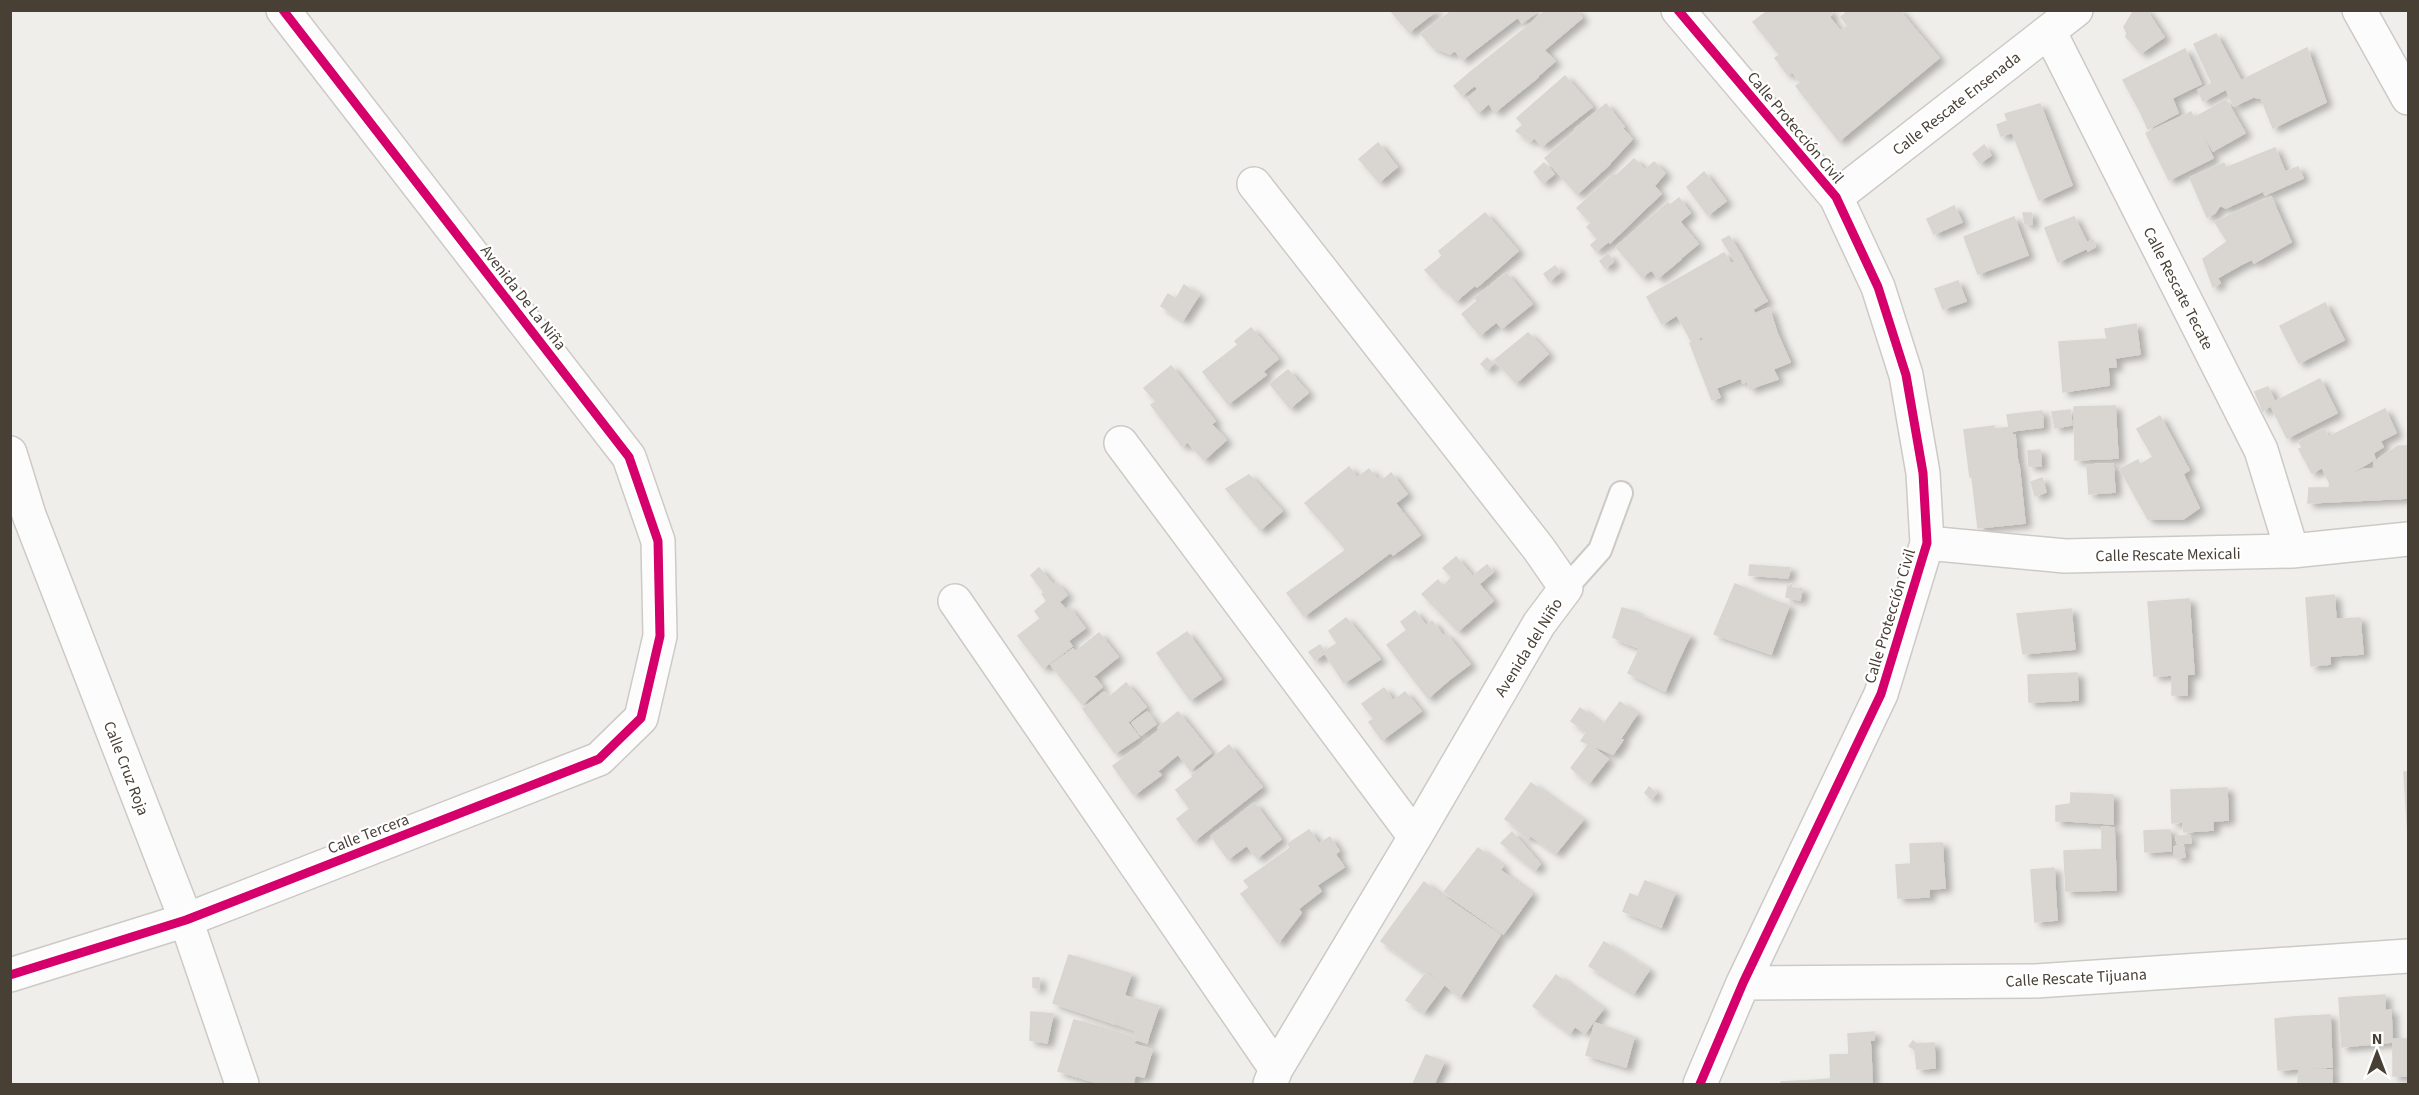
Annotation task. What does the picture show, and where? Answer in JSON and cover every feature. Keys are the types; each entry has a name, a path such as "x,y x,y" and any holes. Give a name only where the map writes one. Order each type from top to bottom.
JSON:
{"street":[{"name":"Avenida De La Niña","path":"283,10 629,458 658,541 660,636"},
{"name":"Calle Protección Civil","path":"1678,10 1836,197 1878,287 1906,375 1923,473 1927,543 1881,694 1743,983 1700,1084"},
{"name":"Calle Rescate Ensenada","path":"1836,197 2076,10"},
{"path":"2359,10 2409,98"},
{"name":"Calle Rescate Tecate","path":"2049,31 2261,450 2292,551"},
{"name":"Avenida del Niño","path":"1254,184 1532,539 1566,588 1539,624 1273,1077"},
{"path":"1121,443 1415,837"},
{"name":"Calle Cruz Roja","path":"10,453 20,518 186,920 242,1084"},
{"name":"Calle Rescate Mexicali","path":"1927,543 2065,556 2292,551 2409,539"},
{"path":"955,601 1273,1077"},
{"name":"Calle Tercera","path":"10,975 186,920 599,759 641,718 660,636"},
{"name":"Calle Rescate Tijuana","path":"1743,983 2036,981 2409,956"}],"lane":[{"path":"1566,588 1600,550 1621,493"}],"building":[{"path":"1390,10 1437,10 1409,32"},
{"path":"1453,10 1533,10 1535,13 1522,23 1518,17 1462,60 1455,50 1450,54 1433,47 1421,34"},
{"path":"1546,10 1576,10 1582,18 1543,51 1524,29"},
{"path":"1769,10 1829,10 1832,14 1829,17 1841,32 1834,35 1788,75 1775,58 1780,55 1753,22"},
{"path":"1849,10 1858,10 1863,18 1850,28 1841,17"},
{"path":"1859,10 1899,10 1939,58 1839,141 1796,86 1801,83 1792,71 1834,35 1848,26 1850,28 1863,18"},
{"path":"2134,10 2146,10 2164,37 2141,53 2126,37 2124,27"},
{"path":"1524,29 1534,41 1520,52 1538,77 1495,112 1467,75"},
{"path":"2216,34 2241,81 2217,94 2194,44"},
{"path":"1534,41 1555,61 1538,76 1520,52"},
{"path":"2307,48 2326,102 2273,128 2252,75"},
{"path":"2185,49 2201,84 2141,113 2123,80"},
{"path":"1467,75 1475,85 1462,95 1454,86"},
{"path":"2252,75 2261,98 2253,97 2234,106 2226,89"},
{"path":"1565,76 1592,107 1542,146 1517,118"},
{"path":"2213,83 2217,94 2203,101 2198,90"},
{"path":"1477,90 1488,104 1478,113 1467,99"},
{"path":"2172,98 2178,113 2148,129 2141,113"},
{"path":"2226,100 2245,133 2213,151 2194,118"},
{"path":"1606,104 1624,127 1594,151 1575,129"},
{"path":"2040,104 2072,185 2039,200 2005,114"},
{"path":"2191,112 2213,158 2169,180 2146,133"},
{"path":"2007,121 2013,132 2001,136 1997,125"},
{"path":"1523,125 1535,137 1530,141 1516,131"},
{"path":"1622,128 1632,139 1610,163 1598,148"},
{"path":"1577,130 1594,151 1598,148 1610,164 1577,194 1545,158"},
{"path":"1378,143 1397,167 1379,182 1359,159"},
{"path":"1984,145 1991,155 1980,163 1973,154"},
{"path":"2275,148 2285,172 2298,167 2303,178 2265,195 2250,158"},
{"path":"2250,158 2263,191 2226,208 2220,205 2215,213 2207,217 2190,178 2224,163 2226,168"},
{"path":"1634,159 1644,169 1626,186 1616,176"},
{"path":"1654,162 1665,173 1654,186 1661,194 1645,209 1624,188"},
{"path":"1544,163 1554,174 1543,183 1534,172"},
{"path":"1704,172 1726,201 1708,215 1687,187"},
{"path":"1614,174 1626,186 1624,188 1626,190 1592,224 1577,208"},
{"path":"1626,190 1645,209 1610,243 1602,235 1598,239 1587,227"},
{"path":"2271,197 2291,242 2254,263 2252,259 2242,264 2215,222"},
{"path":"1679,198 1690,213 1683,219 1670,205"},
{"path":"1668,203 1683,219 1632,265 1616,247"},
{"path":"1954,206 1962,222 1934,234 1927,219"},
{"path":"1485,213 1518,251 1477,287 1475,285 1456,301 1444,288 1456,277 1440,258 1442,255 1439,251"},
{"path":"2023,213 2031,213 2032,224 2025,224"},
{"path":"2014,217 2028,255 1978,274 1964,237"},
{"path":"2074,217 2087,243 2093,240 2095,247 2088,251 2087,248 2058,262 2045,228"},
{"path":"1679,221 1698,244 1681,258 1663,237"},
{"path":"1602,235 1608,242 1596,251 1591,245"},
{"path":"1729,236 1741,255 1734,259 1722,240"},
{"path":"1663,237 1681,259 1658,278 1641,257"},
{"path":"2228,241 2242,264 2217,278 2220,283 2213,287 2203,259"},
{"path":"1724,253 1731,264 1737,260 1751,285 1744,289 1755,308 1692,342 1662,288"},
{"path":"1608,254 1613,262 1605,268 1600,261"},
{"path":"1741,255 1756,282 1751,285 1736,259"},
{"path":"1641,257 1651,270 1642,277 1632,265"},
{"path":"1440,258 1456,277 1443,289 1425,270"},
{"path":"1555,266 1560,272 1549,281 1544,274"},
{"path":"1506,273 1532,304 1502,328 1475,298"},
{"path":"1958,281 1966,301 1943,309 1935,289"},
{"path":"1756,282 1767,301 1755,308 1744,289"},
{"path":"1184,285 1199,295 1183,320 1161,306 1168,294 1176,299"},
{"path":"1662,288 1677,315 1662,324 1647,297"},
{"path":"1477,301 1495,323 1480,335 1462,314"},
{"path":"2325,303 2344,340 2299,363 2280,326"},
{"path":"1769,308 1777,333 1712,359 1702,336"},
{"path":"1752,309 1754,312 1751,316 1737,322 1735,319"},
{"path":"1735,319 1737,322 1704,335"},
{"path":"2136,324 2140,354 2115,358 2116,367 2108,367 2109,385 2063,392 2059,342 2107,339 2105,329"},
{"path":"1251,328 1278,359 1262,372 1235,341"},
{"path":"1528,333 1548,354 1516,383 1495,360"},
{"path":"1777,333 1790,362 1771,370 1758,340"},
{"path":"1698,339 1700,342 1704,339 1712,359 1758,340 1778,379 1760,385 1758,381 1749,385 1747,381 1743,383 1741,378 1716,388 1720,397 1712,400 1690,343"},
{"path":"1238,345 1266,375 1228,404 1203,372"},
{"path":"1487,358 1493,364 1487,370 1481,364"},
{"path":"1171,366 1184,382 1156,401 1144,388"},
{"path":"1288,370 1308,393 1290,408 1270,384"},
{"path":"2320,379 2337,413 2287,438 2270,404"},
{"path":"1758,381 1760,385 1750,389 1749,385"},
{"path":"1184,382 1215,421 1182,446 1151,405"},
{"path":"2268,387 2275,402 2263,411 2255,392"},
{"path":"2115,406 2118,458 2075,460 2074,407"},
{"path":"2385,409 2396,433 2380,441 2383,447 2373,453 2375,459 2343,478 2336,463 2338,459 2326,438"},
{"path":"2070,410 2072,425 2055,428 2052,412"},
{"path":"2042,411 2043,427 2011,431 2007,415"},
{"path":"2160,416 2189,470 2183,474 2199,508 2183,519 2148,519 2120,469 2138,460 2140,465 2153,457 2137,429"},
{"path":"1211,424 1226,440 1204,460 1188,442"},
{"path":"1994,426 1995,429 2011,427 2012,435 2015,435 2018,466 1999,475 1970,477 1964,430"},
{"path":"2324,429 2328,437 2325,435 2302,447 2299,442"},
{"path":"2325,435 2338,459 2312,473 2299,449"},
{"path":"2398,446 2408,446 2408,498 2308,503 2309,488 2329,488 2330,484 2364,469 2374,469 2374,462"},
{"path":"2040,450 2041,466 2029,466 2028,451"},
{"path":"2338,459 2336,463 2343,478 2330,484 2322,467"},
{"path":"2113,464 2115,492 2089,494 2087,465"},
{"path":"2019,465 2025,523 1978,528 1972,477 1999,475"},
{"path":"1349,467 1357,478 1369,469 1385,489 1330,531 1305,503"},
{"path":"1391,473 1407,494 1360,530 1348,518 1385,489 1377,480 1381,477 1383,480"},
{"path":"1249,475 1282,511 1260,530 1226,489"},
{"path":"2042,478 2046,492 2035,496 2031,482"},
{"path":"1395,503 1420,535 1393,555 1391,552 1364,572 1342,545"},
{"path":"1348,518 1360,530 1342,545 1330,531"},
{"path":"1346,550 1364,572 1323,602 1319,595 1323,592 1316,583 1313,584 1308,578"},
{"path":"1456,557 1493,601 1458,631 1422,594 1438,580 1443,587 1452,577 1443,568"},
{"path":"1487,565 1493,572 1479,584 1473,576"},
{"path":"1750,565 1790,568 1788,578 1749,575"},
{"path":"1039,568 1053,585 1044,592 1031,575"},
{"path":"1308,578 1313,584 1316,583 1323,592 1319,595 1323,602 1304,616 1287,593"},
{"path":"1056,583 1067,595 1059,602 1067,611 1046,626 1035,611 1047,601 1042,594"},
{"path":"1735,584 1767,598 1748,646 1714,634"},
{"path":"1791,584 1792,588 1802,589 1800,600 1786,597 1788,586 1791,587"},
{"path":"2334,595 2336,619 2360,618 2363,654 2330,656 2330,664 2311,666 2306,598"},
{"path":"1767,598 1789,606 1771,654 1748,646"},
{"path":"2189,599 2194,674 2154,676 2148,602"},
{"path":"1069,607 1085,628 1068,641 1072,646 1043,668 1018,636 1041,618 1046,626"},
{"path":"1622,608 1636,612 1624,642 1613,637"},
{"path":"2071,609 2075,649 2023,654 2017,614"},
{"path":"1415,611 1426,626 1432,621 1444,637 1446,634 1470,664 1450,679 1426,650 1405,668 1387,645 1407,630 1401,622"},
{"path":"1635,614 1690,636 1677,663 1624,642"},
{"path":"1346,618 1354,627 1335,640 1329,631"},
{"path":"1354,627 1380,659 1344,683 1324,652 1338,643 1335,640"},
{"path":"1187,632 1221,679 1190,700 1157,653"},
{"path":"1099,633 1118,657 1094,676 1075,652"},
{"path":"1320,645 1325,653 1315,660 1309,652"},
{"path":"1640,648 1677,663 1665,691 1628,673"},
{"path":"1073,649 1102,687 1082,704 1051,665"},
{"path":"1426,650 1450,679 1428,698 1405,668"},
{"path":"2077,673 2078,700 2029,702 2028,675"},
{"path":"2187,674 2187,695 2172,695 2172,675"},
{"path":"1126,683 1146,707 1128,722 1108,698"},
{"path":"1384,688 1393,701 1405,692 1421,711 1382,740 1369,722 1374,719 1362,704"},
{"path":"1104,692 1139,737 1115,753 1083,709"},
{"path":"1620,702 1637,714 1621,738 1603,725"},
{"path":"1580,708 1623,740 1613,754 1581,741 1587,732 1571,721"},
{"path":"1147,712 1156,724 1141,735 1132,723"},
{"path":"1178,712 1211,753 1190,770 1158,728"},
{"path":"1160,730 1178,754 1158,771 1137,748"},
{"path":"1589,744 1608,759 1589,783 1571,768"},
{"path":"1229,745 1262,787 1194,841 1177,819 1209,794 1192,775"},
{"path":"1137,748 1161,775 1134,795 1113,766"},
{"path":"2404,772 2408,772 2408,835"},
{"path":"1194,776 1209,794 1190,809 1176,790"},
{"path":"1531,783 1557,802 1548,816 1544,813 1528,838 1522,834 1524,832 1505,819"},
{"path":"1649,787 1656,793 1651,799 1645,793"},
{"path":"2227,788 2228,820 2213,821 2213,830 2184,832 2183,822 2172,823 2171,790"},
{"path":"2071,793 2113,795 2113,824 2070,821"},
{"path":"1557,802 1583,820 1556,853 1530,835 1544,813 1548,816"},
{"path":"1254,803 1281,839 1257,858 1229,823"},
{"path":"2070,804 2070,821 2056,821 2056,806"},
{"path":"1229,823 1247,845 1228,859 1211,836"},
{"path":"2102,827 2114,828 2115,849 2102,849"},
{"path":"1309,830 1319,844 1330,837 1339,851 1335,854 1344,867 1317,885 1288,844"},
{"path":"2170,830 2171,851 2145,852 2144,831"},
{"path":"1512,832 1540,864 1535,870 1501,843"},
{"path":"2176,836 2190,836 2191,843 2177,843"},
{"path":"1942,843 1945,888 1929,889 1929,897 1898,898 1896,865 1911,864 1910,844"},
{"path":"2183,845 2185,857 2175,858 2174,847"},
{"path":"1290,848 1313,880 1289,895 1284,887 1281,890 1264,867"},
{"path":"1478,848 1503,866 1485,890 1502,906 1505,916 1503,920 1507,929 1503,934 1444,892"},
{"path":"2115,849 2116,890 2066,891 2064,851"},
{"path":"1264,867 1281,890 1262,901 1244,881"},
{"path":"2054,868 2057,920 2035,922 2031,870"},
{"path":"1500,870 1532,894 1507,929 1503,920 1505,916 1502,906 1485,890"},
{"path":"1313,880 1321,891 1298,909 1289,895"},
{"path":"1645,881 1675,893 1661,927 1623,911 1630,894 1638,897"},
{"path":"1424,882 1439,894 1419,922 1450,943 1426,973 1381,941"},
{"path":"1250,887 1262,901 1252,908 1241,894"},
{"path":"1284,887 1301,913 1278,943 1252,908"},
{"path":"1439,894 1500,935 1460,997 1427,970 1450,943 1419,922"},
{"path":"1604,942 1649,970 1634,993 1589,966"},
{"path":"1069,955 1131,974 1115,1024 1053,1003"},
{"path":"1426,973 1444,985 1424,1012 1406,1000"},
{"path":"1556,975 1582,994 1564,1019 1575,1026 1570,1033 1533,1006"},
{"path":"1033,978 1039,978 1039,989 1033,987"},
{"path":"1582,994 1603,1009 1585,1033 1564,1019"},
{"path":"2385,995 2385,1011 2391,1010 2392,1042 2342,1047 2339,998"},
{"path":"1125,996 1159,1006 1149,1035 1117,1024"},
{"path":"1031,1012 1053,1014 1047,1043 1030,1040"},
{"path":"2330,1015 2332,1067 2295,1069 2292,1017"},
{"path":"2292,1017 2295,1069 2278,1070 2275,1019"},
{"path":"1074,1020 1104,1028 1088,1080 1058,1071"},
{"path":"1595,1023 1634,1037 1626,1067 1586,1055"},
{"path":"1104,1028 1135,1038 1134,1044 1152,1050 1144,1077 1135,1075 1133,1084 1103,1084 1088,1080"},
{"path":"1135,1030 1149,1035 1147,1043 1135,1039"},
{"path":"1874,1032 1874,1040 1870,1040 1871,1054 1849,1055 1848,1034"},
{"path":"2393,1039 2408,1039 2408,1076 2393,1076"},
{"path":"1913,1041 1917,1044 1934,1043 1935,1068 1917,1069 1915,1050 1909,1046"},
{"path":"1871,1054 1872,1084 1831,1084 1830,1055"},
{"path":"1426,1055 1444,1062 1434,1084 1413,1084"},
{"path":"2299,1069 2332,1070 2332,1084 2298,1084"},
{"path":"1831,1079 1831,1084 1819,1084 1818,1080"},
{"path":"1818,1080 1819,1084 1781,1084 1781,1082"}],"cycle path":[{"path":"10,975 186,920 599,759 641,718 660,636 658,541 629,457 283,10"},
{"path":"1678,10 1836,197 1878,287 1906,375 1923,473 1927,543 1881,694 1743,983 1700,1084"}]}
